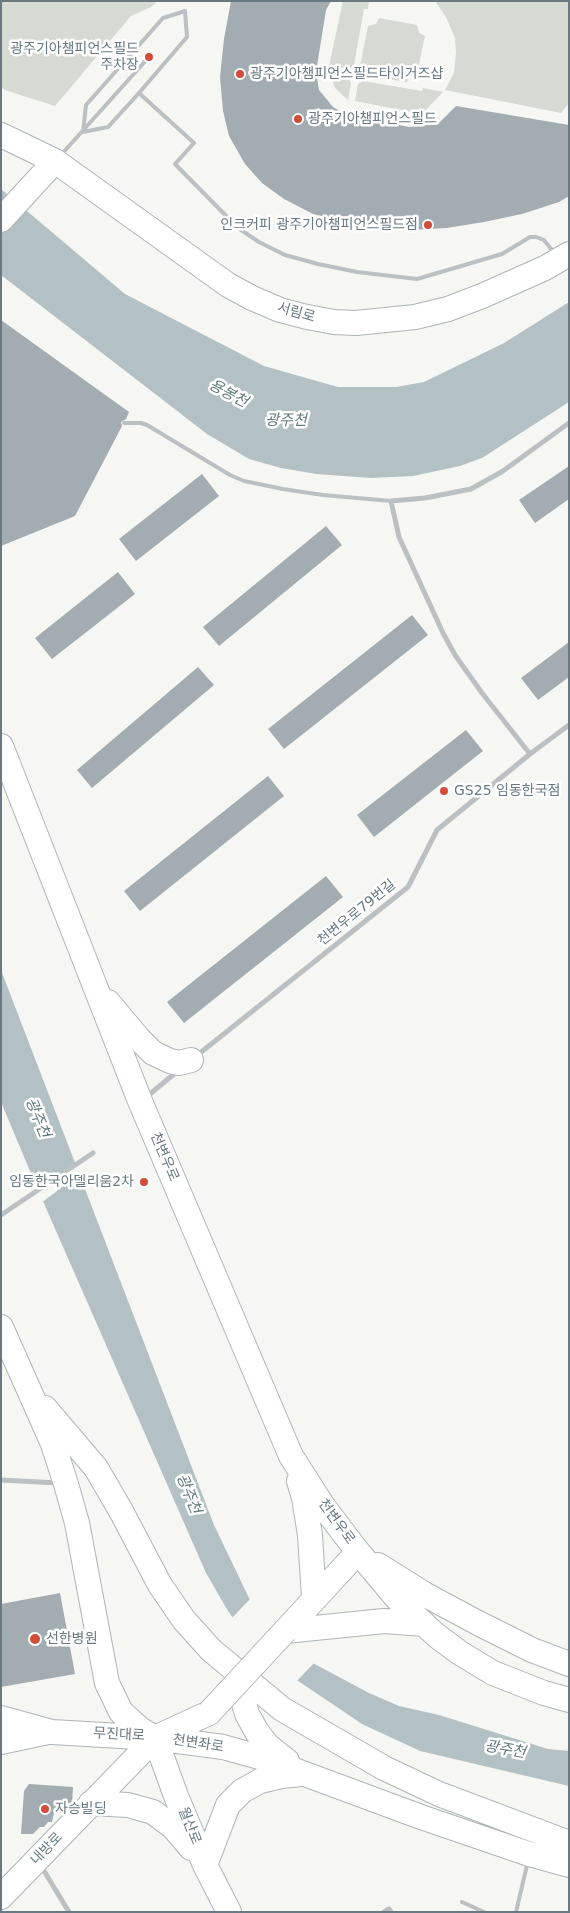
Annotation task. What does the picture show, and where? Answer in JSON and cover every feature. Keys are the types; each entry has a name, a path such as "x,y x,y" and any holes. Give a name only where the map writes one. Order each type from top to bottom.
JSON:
{"street":[{"path":"1,135 55,161 1,220"},
{"name":"서림로","path":"55,161 228,285 271,306 307,317 334,322 356,323 416,318 448,309 482,296 564,257"},
{"path":"530,754 482,693 451,648 399,537 391,501 425,498 471,489 503,470 569,423"},
{"name":"천변우로79번길","path":"140,1101 408,887 437,830 530,754 569,725"},
{"name":"천변우로","path":"1,746 140,1101 291,1456 322,1506 358,1552 401,1603 424,1624 460,1653 493,1673 544,1694 569,1700"},
{"path":"95,986 153,1053 170,1062 179,1063 191,1060"},
{"path":"1,1215 93,1153"},
{"name":"천변좌로","path":"1,1328 53,1444 66,1484 77,1523 106,1683 121,1712 140,1729 155,1738 223,1748 260,1757 421,1817 529,1854 569,1865"},
{"name":"천변좌로","path":"30,1392 79,1446 96,1468 118,1504 160,1585 184,1620 211,1650 282,1709 384,1768 439,1794 569,1842"},
{"path":"291,1456 306,1507 314,1598"},
{"path":"1,1480 66,1484"},
{"path":"305,1774 268,1746 257,1732 247,1714 238,1683 358,1552"},
{"name":"천변우로","path":"358,1552 424,1594 478,1623 532,1650 569,1664"},
{"path":"285,1631 384,1621 424,1624"},
{"name":"무진대로","path":"1,1718 52,1732 155,1738 210,1713 238,1683"},
{"name":"무진대로","path":"1,1742 52,1732"},
{"name":"내방로","path":"1,1897 155,1738"},
{"name":"월산로","path":"155,1738 176,1796 205,1865 229,1912"},
{"path":"92,1803 128,1805 153,1812 173,1827 205,1865 228,1805 242,1790 260,1781 282,1776 305,1774"},
{"path":"37,1859 69,1912"}],"lane":[{"path":"185,11 187,37 140,93 108,127 82,132 86,105 163,18 185,11"},
{"path":"55,161 149,57"},
{"path":"140,93 194,143 175,164 238,228 259,242 285,255 357,272 418,279 502,254 523,240 536,237 544,240 564,257"},
{"path":"124,424 141,423 147,425 222,471 244,481 315,494 391,501"},
{"path":"516,1912 529,1854"},
{"path":"462,1902 484,1912"}],"shaded area":[{"path":"1,1 157,1 151,7 131,16 55,106 5,90 1,87"},
{"path":"343,1 369,1 368,9 364,9 354,65 349,69 329,66"},
{"path":"435,1 569,1 569,103 561,113 445,90 454,73 455,38 446,17"},
{"path":"379,18 417,25 419,33 425,36 417,74 409,77 407,82 366,76 365,70 360,66 368,26 376,24"},
{"path":"329,73 347,76 351,83 348,100 335,88"},
{"path":"363,81 422,91 423,88 443,92 422,114 355,101 358,84"}],"water":[{"name":"광주천","path":"1,189 125,294 264,366 338,387 396,387 424,382 504,343 569,302 569,402 482,458 460,466 413,476 371,478 316,474 281,468 249,459 207,434 1,275"},
{"name":"광주천","path":"1,970 214,1525 249,1598 270,1631 294,1653 369,1693 399,1706 439,1715 548,1749 569,1751 569,1786 420,1751 362,1724 258,1654 228,1611 206,1573 1,1102"}],"pier":[{"path":"77,1161 81,1173 41,1203 36,1192"},
{"path":"252,1597 272,1629 296,1651 315,1662 295,1683 256,1656 231,1619"}],"building":[{"name":"광주기아챔피언스필드","path":"231,1 331,1 326,10 316,72 319,90 333,107 345,114 409,127 438,124 456,106 569,125 569,196 559,202 522,214 447,228 411,230 347,222 313,214 284,199 262,183 245,164 229,136 223,111 220,77"},
{"path":"1,320 129,412 126,419 121,422 122,426 75,516 1,546"},
{"path":"569,466 569,499 535,523 519,500"},
{"path":"202,474 219,496 136,561 119,539"},
{"path":"326,526 342,545 219,646 203,627"},
{"path":"118,572 135,594 52,659 35,638"},
{"path":"412,615 428,635 284,749 268,729"},
{"path":"569,642 569,677 538,700 521,678"},
{"path":"198,667 214,685 92,788 77,770"},
{"path":"466,730 483,751 374,837 357,815"},
{"path":"268,776 284,796 140,911 124,891"},
{"path":"326,876 343,897 184,1023 167,1002"},
{"name":"선한병원","path":"60,1593 75,1674 1,1687 1,1604"},
{"name":"자승빌딩","path":"29,1784 73,1787 72,1804 61,1813 54,1813 52,1822 48,1822 44,1827 40,1827 33,1834 21,1834 24,1791"}],"place":[{"name":"광주기아챔피언스필드 주차장","path":"149,57"},
{"name":"광주기아챔피언스필드타이거즈샵","path":"240,74"},
{"name":"광주기아챔피언스필드","path":"298,119"},
{"name":"인크커피 광주기아챔피언스필드점","path":"428,225"},
{"name":"GS25 임동한국점","path":"444,791"},
{"name":"임동한국아델리움2차","path":"144,1182"},
{"name":"선한병원","path":"35,1639"},
{"name":"자승빌딩","path":"45,1809"}],"water label":[{"name":"용봉천","path":"228,394"}]}
